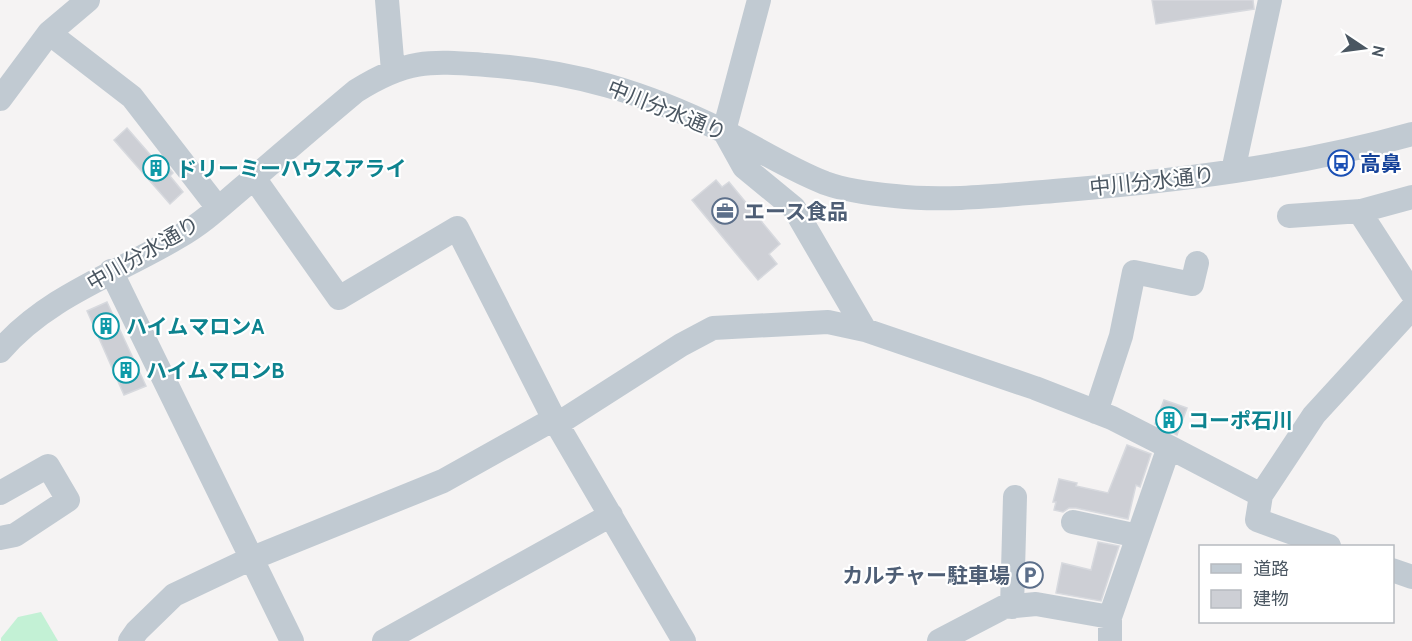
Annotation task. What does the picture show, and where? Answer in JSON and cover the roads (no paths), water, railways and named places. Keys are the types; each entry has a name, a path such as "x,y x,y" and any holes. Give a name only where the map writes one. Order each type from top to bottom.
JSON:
{"street":[{"path":"0,99 49,33 88,0"},
{"path":"387,0 393,70"},
{"path":"759,0 724,131 744,167 794,208 865,330"},
{"path":"1233,171 1270,0"},
{"path":"49,33 132,97 218,208"},
{"name":"中川分水通り","path":"0,351 59,301 111,271 181,236 218,208 356,91 376,78 413,64 436,62 515,67 611,85 647,97 724,131 783,164 828,184 899,197 993,196 1205,176 1308,159 1412,135"},
{"path":"254,178 339,298 457,228 556,421 680,640"},
{"path":"1289,216 1359,211 1412,197"},
{"path":"1359,211 1412,293"},
{"path":"1096,412 1121,336 1134,272 1192,284 1197,263"},
{"path":"111,271 292,641"},
{"path":"1326,545 1257,520 1261,495 1314,415 1412,308"},
{"path":"130,641 137,631 174,595 250,559 443,481 556,421 713,328 828,322 865,330 1035,388 1096,412 1261,495"},
{"path":"1110,641 1110,617 1169,447"},
{"path":"0,493 48,466 68,500 15,535 0,538"},
{"path":"1012,606 1015,497"},
{"path":"384,641 611,515"},
{"path":"1073,522 1138,536"},
{"path":"1394,571 1412,578"},
{"path":"939,641 1012,606 1036,603 1110,617"}],"place":[{"name":"高鼻","path":"1341,163"},
{"name":"ドリーミーハウスアライ","path":"156,168"},
{"name":"エース食品","path":"725,211"},
{"name":"ハイムマロンA","path":"106,326"},
{"name":"ハイムマロンB","path":"126,370"},
{"name":"コーポ石川","path":"1169,420"},
{"name":"カルチャー駐車場","path":"1030,575"}]}
